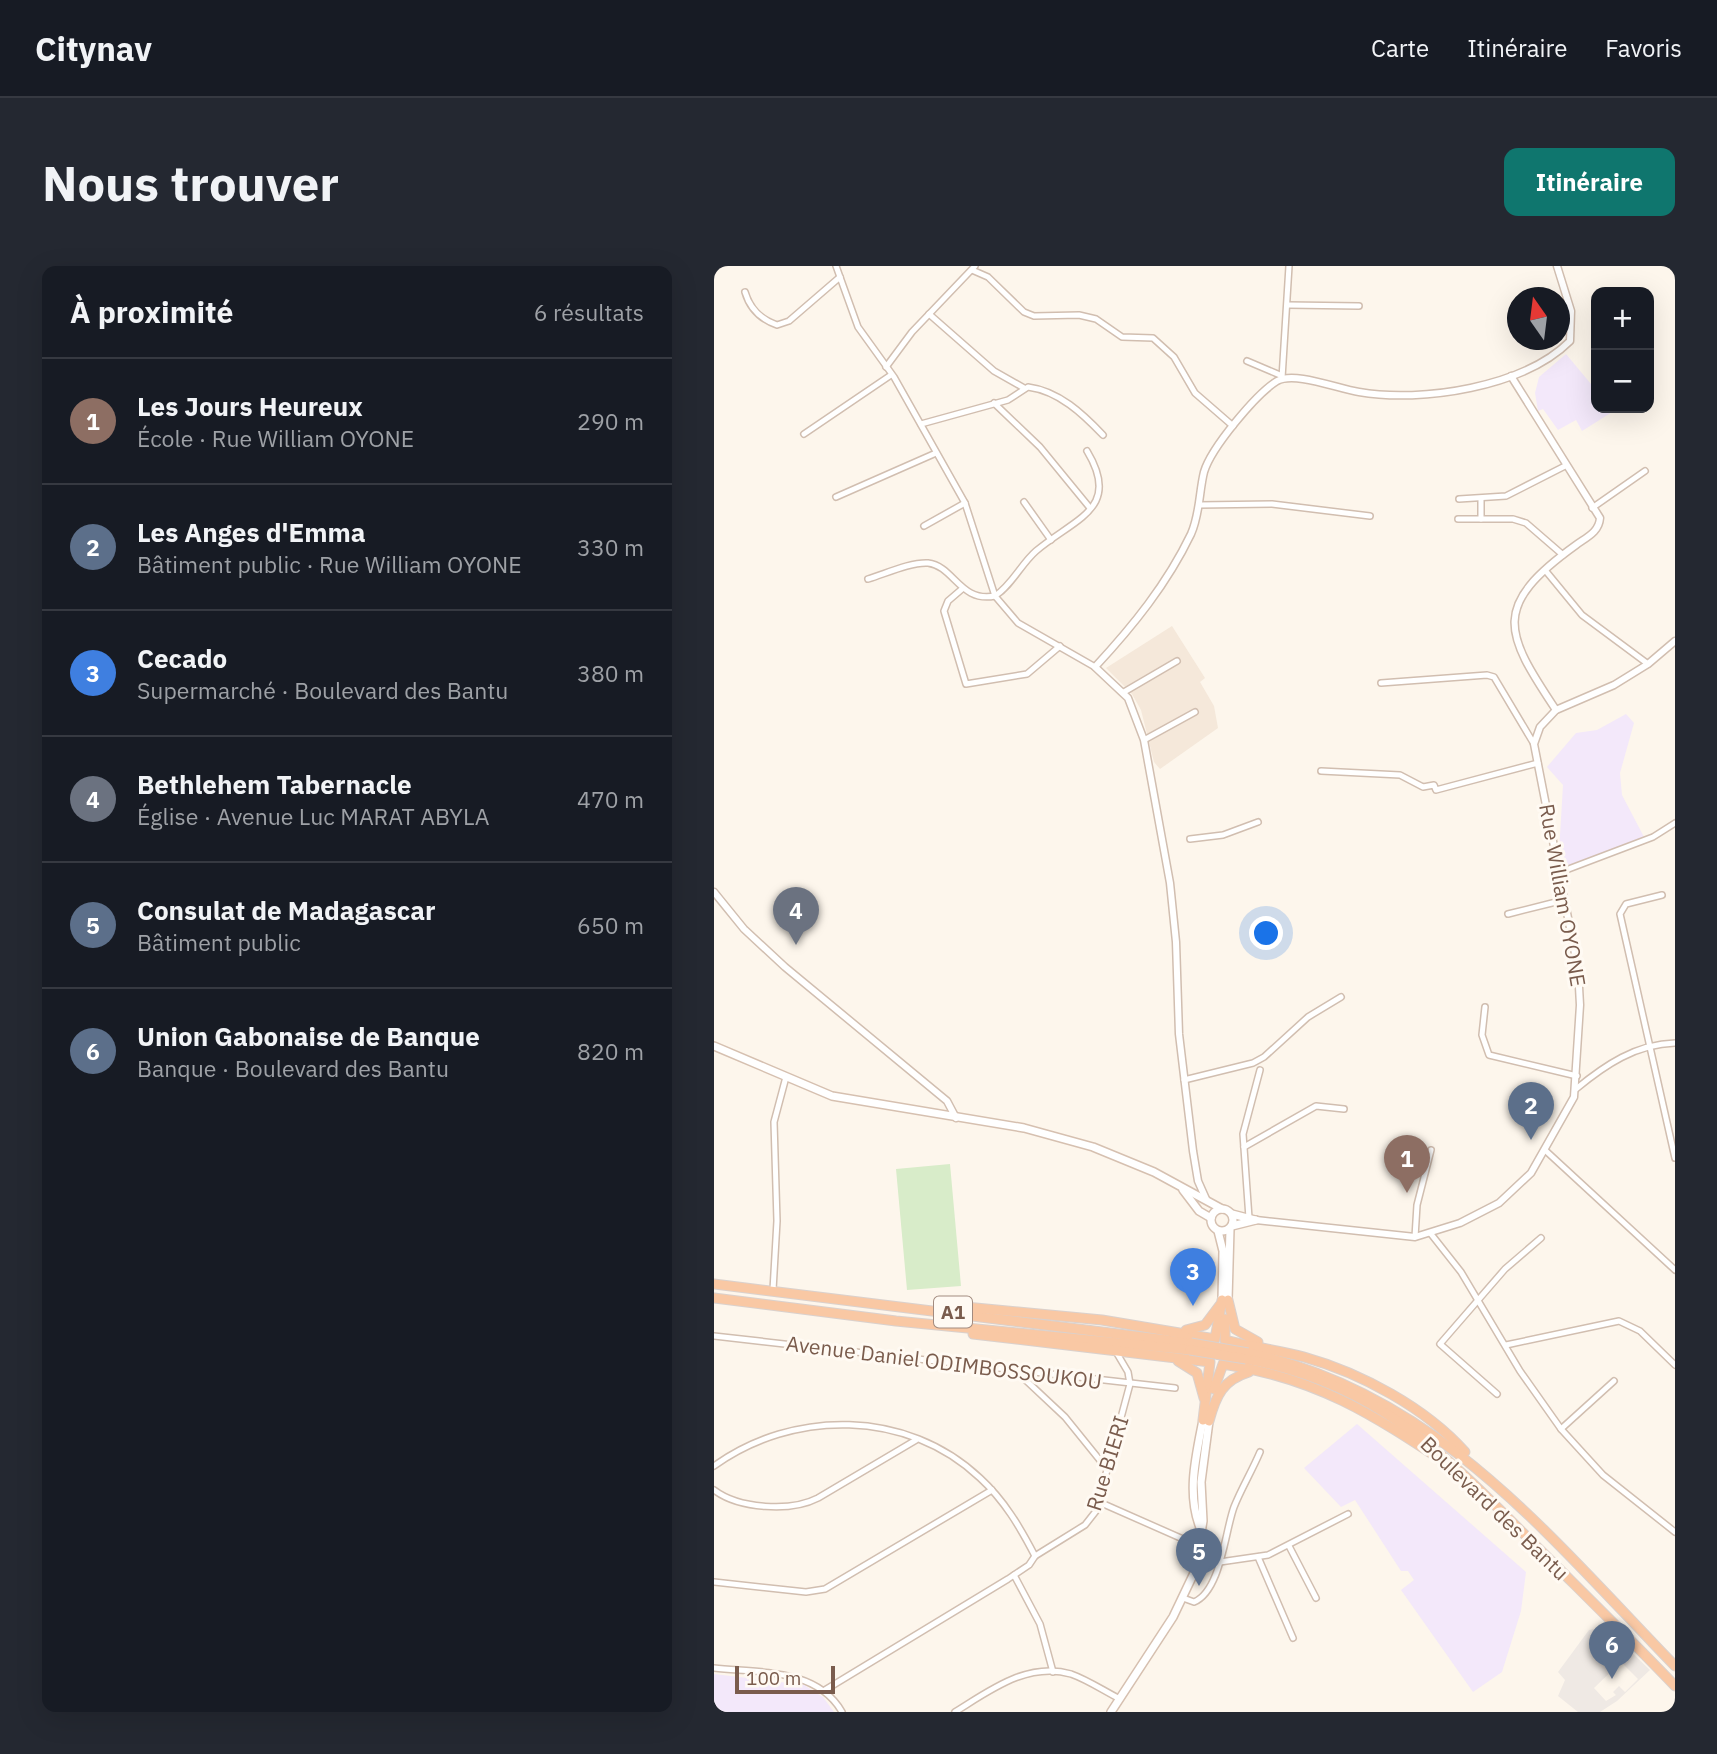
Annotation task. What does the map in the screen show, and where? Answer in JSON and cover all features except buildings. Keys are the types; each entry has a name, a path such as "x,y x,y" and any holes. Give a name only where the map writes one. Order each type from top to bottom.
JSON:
{"highway":[{"name":"A1","path":"714,1284 897,1305 1190,1346"},
{"name":"A1","path":"714,1298 896,1321 1190,1346"},
{"path":"1167,1331 1201,1328 1225,1300"},
{"path":"1206,1420 1210,1362 1205,1349 1214,1339 1225,1300"},
{"path":"1206,1420 1216,1379 1232,1353 1225,1340 1225,1300"},
{"path":"1225,1300 1230,1320 1238,1333 1348,1373 1406,1406 1453,1440 1469,1460"},
{"path":"897,1305 1016,1311 1167,1331 1286,1352"},
{"path":"896,1321 918,1327 1223,1364 1303,1384 1353,1404 1399,1430 1468,1477"},
{"path":"1190,1346 1247,1356"},
{"path":"1167,1356 1189,1365 1200,1378 1206,1420"},
{"name":"Boulevard des Bantu","path":"1247,1356 1315,1371 1370,1395 1413,1419 1469,1460 1675,1666"},
{"name":"Boulevard des Bantu","path":"1247,1356 1307,1375 1370,1404 1421,1436 1468,1477 1675,1686"},
{"path":"1206,1420 1222,1388 1231,1379 1252,1371"},
{"path":"1660,1651 1675,1658"}],"main road":[{"path":"714,1045 813,1090 850,1100 1024,1128 1084,1144 1154,1171 1232,1214 1253,1219"},
{"path":"1183,1189 1199,1211 1211,1218"},
{"path":"1222,1209 1211,1218 1212,1226 1218,1231 1223,1251 1225,1300"},
{"path":"1225,1300 1232,1214"},
{"path":"1218,1231 1253,1219"},
{"path":"1111,1712 1183,1598 1195,1573 1202,1531 1195,1508 1193,1475 1206,1420"}],"street":[{"path":"836,266 858,327 891,374 965,503 995,596 1018,623 1095,667 1124,692 1133,707 1144,740 1170,883 1184,1080 1197,1174 1206,1199"},
{"path":"1095,667 1160,588 1192,532 1201,484 1210,456 1233,426 1281,377 1289,266"},
{"path":"1247,362 1281,377 1386,395 1471,388 1511,376 1562,349 1570,341 1571,311 1557,266"},
{"path":"886,367 929,314 974,268 988,277 1024,312 1034,316 1079,315 1096,318 1122,337 1153,338 1174,358 1195,393 1233,426"},
{"path":"745,292 749,305 758,315 777,325 789,321 840,277"},
{"path":"1288,305 1359,306"},
{"path":"929,314 994,370 1024,388 1043,389 1055,396 1087,418 1104,435"},
{"path":"804,434 891,374"},
{"path":"1511,376 1600,518 1597,531 1545,570 1521,599 1513,624 1520,653 1556,710"},
{"path":"921,424 1008,400 1024,388"},
{"path":"994,404 1040,447 1090,508"},
{"path":"868,579 926,563 939,567 962,589 980,596 995,596 1030,556 1090,508 1102,488 1100,474 1087,451"},
{"path":"836,497 936,453"},
{"path":"1459,499 1481,499 1518,492 1565,466"},
{"path":"1592,508 1645,471"},
{"path":"1481,499 1481,520"},
{"path":"1024,502 1051,540"},
{"path":"924,526 965,503"},
{"path":"1199,505 1272,505 1370,516"},
{"path":"1458,519 1513,519 1526,523 1563,555"},
{"path":"1545,570 1582,615 1648,664"},
{"path":"962,589 948,601 944,611 965,684 1027,674 1060,646"},
{"path":"1534,744 1540,727 1556,710 1604,691 1648,664 1675,641"},
{"path":"1124,692 1177,661"},
{"path":"1381,683 1487,675 1494,677 1534,744"},
{"path":"1144,740 1195,712"},
{"name":"Rue William OYONE","path":"1253,1219 1415,1237 1431,1234 1472,1218 1499,1203 1526,1180 1546,1150 1576,1089 1578,969 1534,744"},
{"path":"1321,771 1401,775 1423,787 1434,785 1436,790 1538,763"},
{"path":"1190,839 1223,835 1258,822"},
{"path":"1558,873 1653,836 1675,823"},
{"path":"714,892 755,940 832,1008 947,1101 956,1118"},
{"path":"1662,895 1626,904 1620,914 1652,1046 1675,1158"},
{"path":"1508,914 1564,900"},
{"path":"1184,1080 1253,1063 1264,1057 1308,1017 1340,998"},
{"path":"1485,1007 1482,1035 1489,1055 1577,1076"},
{"path":"1576,1089 1616,1058 1652,1046 1675,1043"},
{"path":"1253,1219 1244,1147 1245,1118 1260,1070"},
{"path":"773,1290 777,1221 774,1122 786,1077"},
{"path":"1244,1147 1316,1106 1344,1109"},
{"path":"1415,1237 1416,1212 1431,1150"},
{"path":"1546,1150 1675,1270"},
{"path":"1431,1234 1479,1299 1561,1429 1603,1475 1675,1532"},
{"path":"1497,1394 1440,1344 1517,1257 1541,1238"},
{"path":"1506,1345 1619,1321 1640,1331 1675,1365"},
{"name":"Avenue Daniel ODIMBOSSOUKOU","path":"714,1336 1175,1388"},
{"path":"1115,1350 1128,1372 1130,1384"},
{"path":"1017,1371 1065,1417 1107,1469"},
{"path":"1561,1429 1614,1381"},
{"name":"Rue BIERI","path":"825,1690 1014,1575 1029,1565 1035,1556 1085,1525 1099,1502 1130,1384"},
{"path":"714,1466 765,1437 814,1426 876,1427 916,1440 955,1458 992,1490 1014,1518 1035,1556"},
{"path":"714,1490 736,1501 801,1505 818,1498 916,1440"},
{"path":"1183,1598 1194,1602 1201,1597 1220,1562 1234,1508 1260,1452"},
{"path":"714,1582 806,1592 825,1589 861,1571 992,1490"},
{"path":"1099,1502 1200,1547"},
{"path":"1220,1562 1258,1557 1289,1546 1348,1514"},
{"path":"1289,1546 1316,1598"},
{"path":"1258,1557 1293,1638"},
{"path":"1014,1575 1040,1624 1052,1672"},
{"path":"714,1668 802,1679 825,1690 842,1712"},
{"path":"955,1712 1027,1673 1052,1672 1072,1675 1120,1699"}],"shaded area":[{"path":"1566,354 1591,384 1591,413 1611,413 1582,431 1576,420 1558,430 1543,409 1538,411 1535,393 1539,377"},
{"path":"1172,626 1205,678 1200,682 1214,706 1218,728 1160,769 1154,762 1141,710 1132,694 1106,668"},
{"path":"1626,714 1634,723 1620,773 1622,795 1644,837 1565,868 1559,852 1563,785 1547,767 1576,733 1597,730"},
{"path":"1357,1424 1526,1572 1521,1611 1502,1672 1473,1692 1401,1590 1414,1580 1408,1571 1401,1571 1355,1500 1341,1507 1304,1468"},
{"path":"1605,1627 1650,1670 1617,1701 1600,1712 1578,1712 1558,1696 1565,1680 1558,1672 1589,1630","holes":["1621,1662 1638,1679 1625,1692 1619,1686 1613,1692 1616,1695 1606,1701 1594,1688"]},
{"path":"714,1674 804,1685 823,1697 834,1712 714,1712"}],"green space":[{"path":"950,1164 961,1286 907,1290 896,1169"}],"place":[{"name":"Bethlehem Tabernacle","path":"796,945"},
{"name":"Les Anges d'Emma","path":"1531,1140"},
{"name":"Les Jours Heureux","path":"1407,1193"},
{"name":"Cecado","path":"1193,1306"},
{"name":"Consulat de Madagascar","path":"1199,1586"},
{"name":"Union Gabonaise de Banque","path":"1612,1679"}]}
